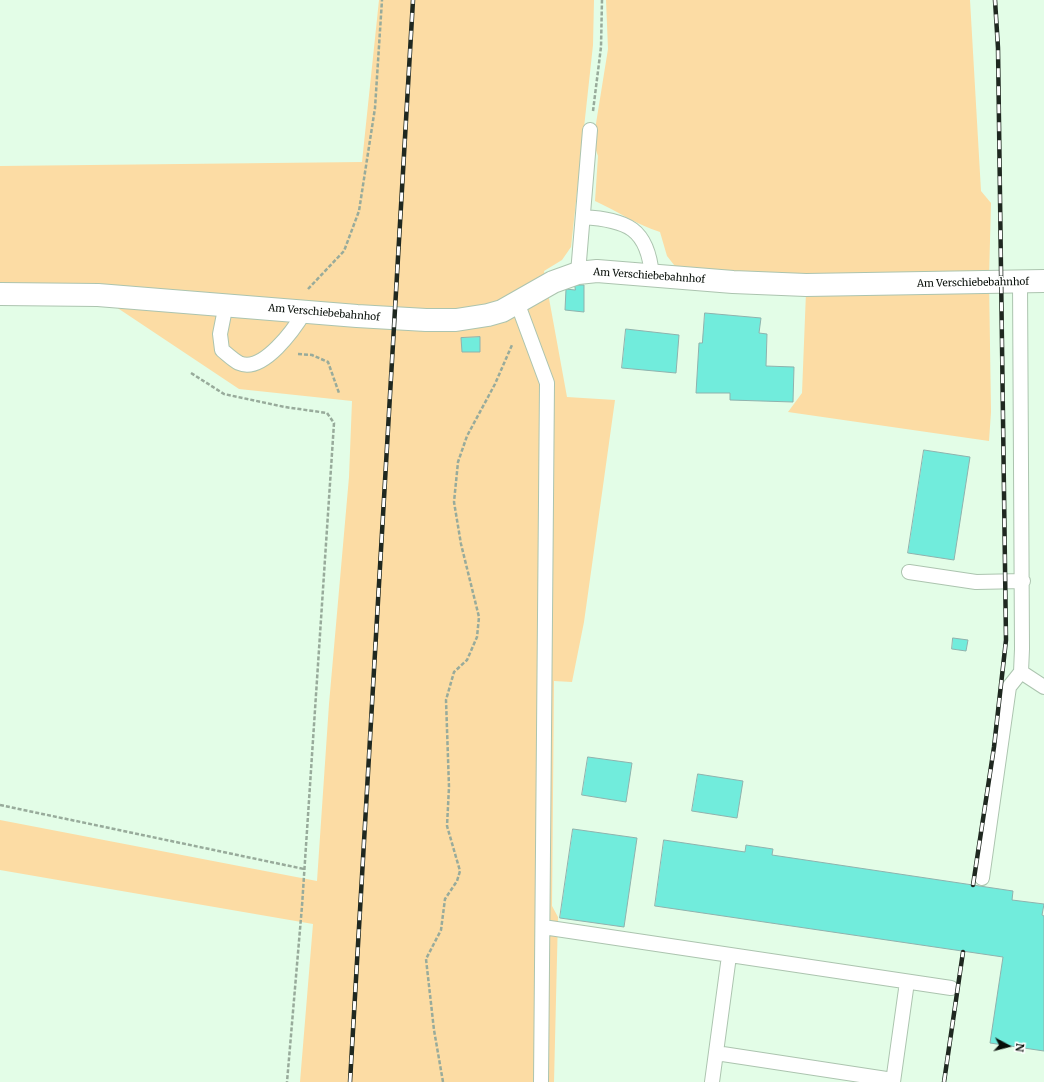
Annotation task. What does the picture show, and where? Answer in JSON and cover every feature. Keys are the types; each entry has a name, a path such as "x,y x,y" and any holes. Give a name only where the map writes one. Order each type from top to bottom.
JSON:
{"street":[{"name":"Am Verschiebebahnhof","path":"0,294 98,295 426,320 456,320 520,312 553,282 578,272 597,271 733,282 806,285 1044,281"}],"lane":[{"path":"578,272 584,217 590,130"},
{"path":"584,217 609,219 629,226 643,238 651,256 652,276"},
{"path":"982,878 1009,687 1021,672 1022,582 1020,282"},
{"path":"226,304 220,334 222,350 240,364 255,364 273,351 293,331 297,310"},
{"path":"520,312 546,383 541,1082"},
{"path":"909,572 976,582 1022,582"},
{"path":"1021,672 1044,686"},
{"path":"543,927 951,988"},
{"path":"712,1082 729,956"},
{"path":"716,1053 893,1081 907,982"}],"path":[{"path":"297,310 344,251 359,211 375,108 382,0"},
{"path":"590,130 600,54 602,0"},
{"path":"443,1082 434,1030 426,959 440,930 445,900 458,881 460,871 446,826 449,787 446,700 454,672 467,660 477,637 479,617 461,544 454,502 458,462 467,436 494,384 520,312"},
{"path":"273,351 312,355 328,362 339,393"},
{"path":"191,373 224,394 327,414 334,423 288,1082"},
{"path":"0,804 304,869"}],"shaded area":[{"path":"379,0 594,0 593,45 571,247 562,260 544,271 567,397 615,400 584,622 572,682 554,681 552,906 558,917 554,1082 300,1082 313,924 0,870 0,820 317,881 329,704 349,477 352,401 239,389 98,295 0,294 0,166 362,162"},
{"path":"606,0 970,0 981,191 991,203 989,278 991,412 989,441 788,412 802,393 806,292 678,270 667,256 660,232 635,222 595,201 598,156 593,142 608,49"}],"building":[{"path":"575,285 584,285 584,312 565,310 566,289 575,290"},
{"path":"705,313 761,318 759,333 767,334 766,366 794,367 793,402 730,400 730,393 696,393 699,343 702,343"},
{"path":"626,329 679,335 676,373 622,368"},
{"path":"480,337 480,352 462,352 461,338"},
{"path":"924,450 970,457 954,560 908,553"},
{"path":"953,638 968,640 966,651 952,649"},
{"path":"588,757 632,763 626,802 582,795"},
{"path":"698,774 743,781 737,818 692,811"},
{"path":"573,829 637,838 624,927 560,918"},
{"path":"664,840 745,852 746,845 773,849 772,855 1013,891 1012,900 1044,904 1042,915 1044,916 1044,1051 990,1043 1003,957 655,906"}],"railway":[{"path":"350,1082 413,0"},
{"path":"973,885 994,747 1006,640 998,48 995,0"},
{"path":"944,1082 963,952"}]}
